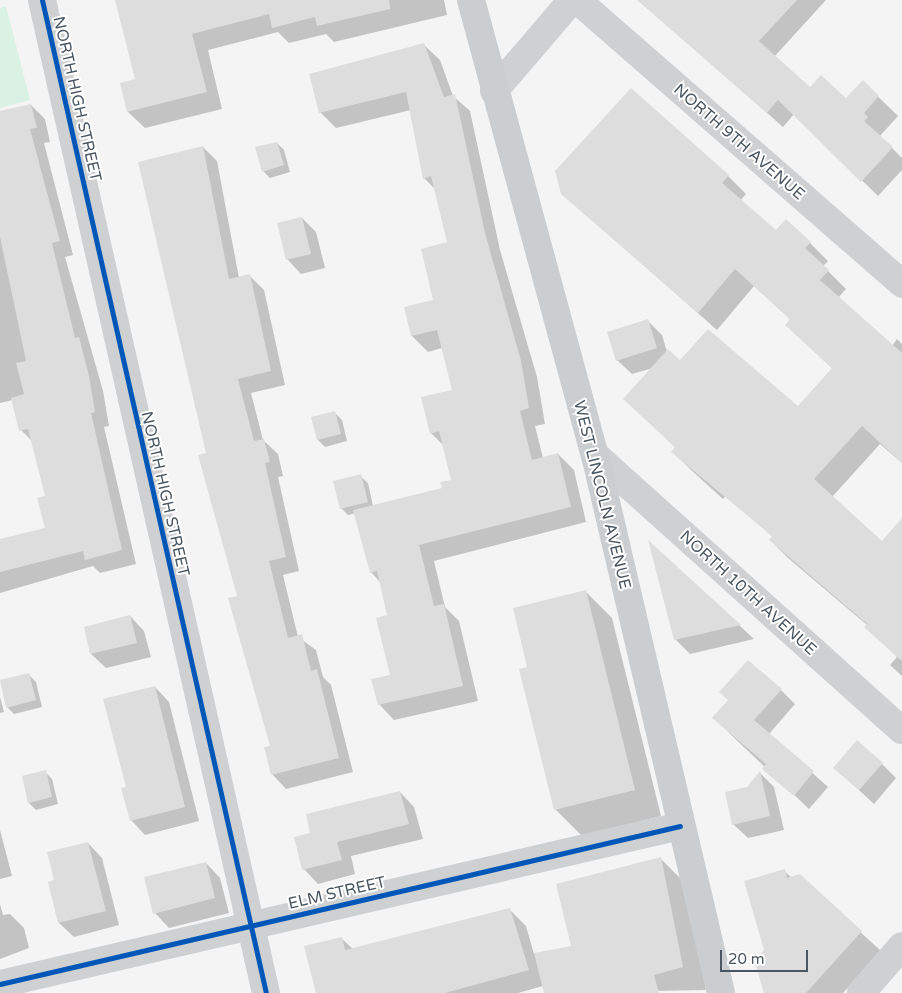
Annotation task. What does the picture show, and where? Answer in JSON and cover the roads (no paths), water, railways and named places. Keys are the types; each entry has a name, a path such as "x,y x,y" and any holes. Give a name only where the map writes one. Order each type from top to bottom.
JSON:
{"main road":[{"name":"WEST LINCOLN AVENUE","path":"471,0 494,91 594,455 680,826 721,993"}],"street":[{"name":"NORTH HIGH STREET","path":"42,0 249,926 266,993"},
{"path":"494,91 572,0"},
{"name":"NORTH 9TH AVENUE","path":"577,0 902,284"},
{"name":"NORTH 10TH AVENUE","path":"594,455 902,730"},
{"name":"ELM STREET","path":"0,984 680,826"},
{"path":"861,993 902,946"}]}
